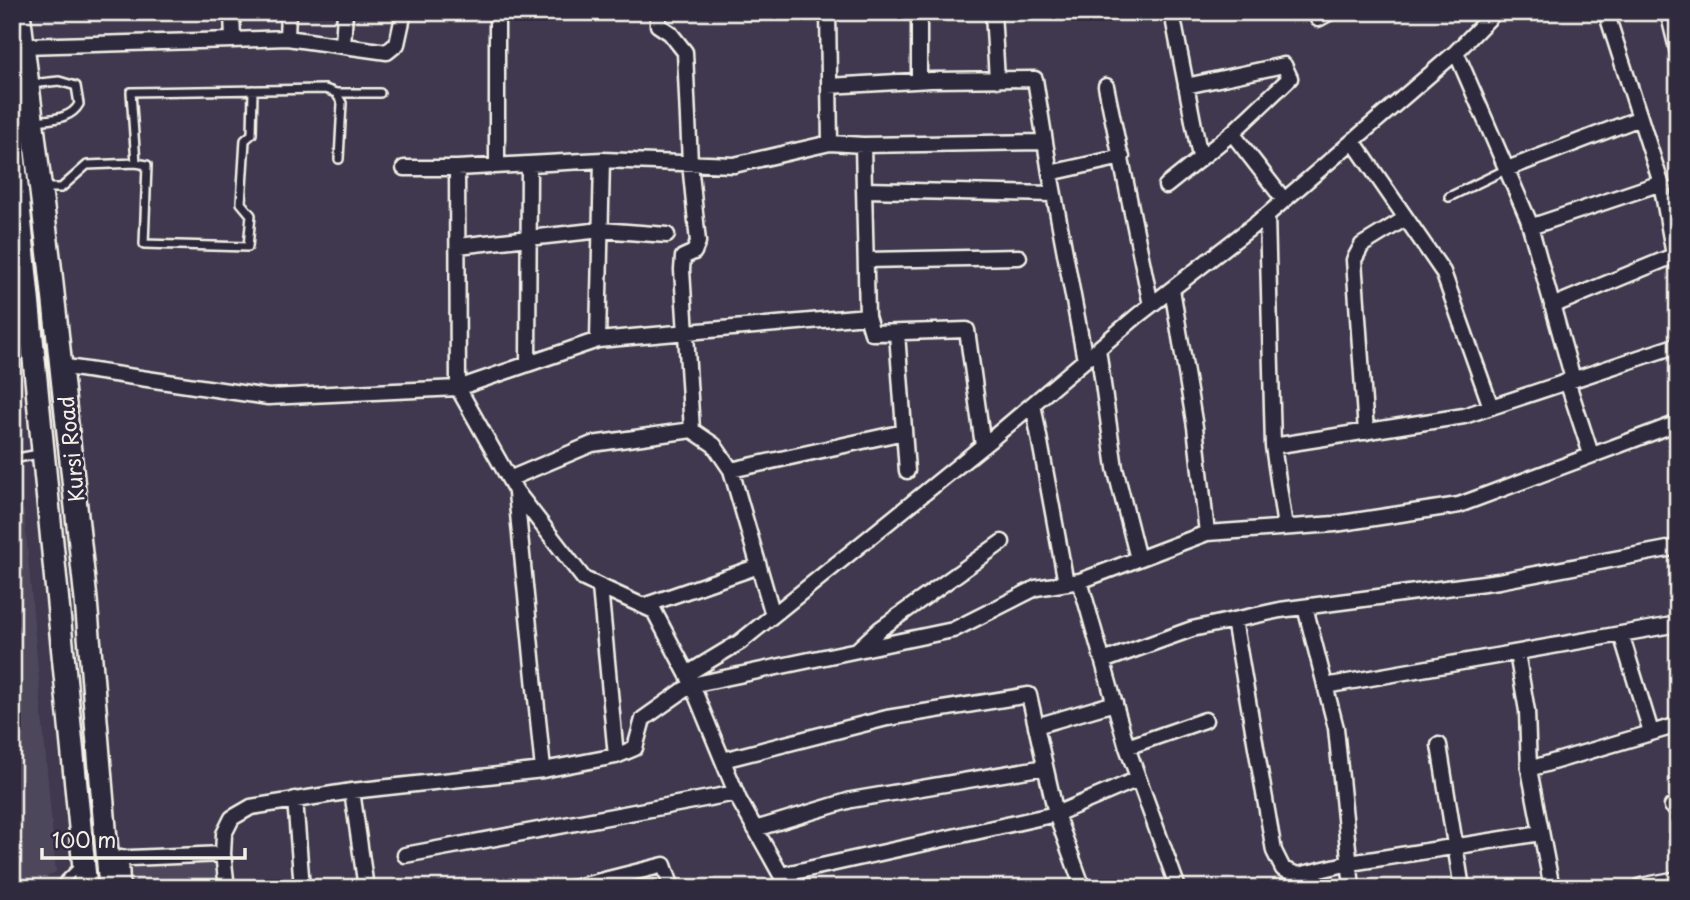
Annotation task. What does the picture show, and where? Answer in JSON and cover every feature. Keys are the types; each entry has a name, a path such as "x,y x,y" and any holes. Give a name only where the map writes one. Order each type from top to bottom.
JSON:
{"main road":[{"name":"Kursi Road","path":"19,12 23,46 20,84 32,121 86,600 97,736 114,859 110,888"},
{"name":"Kursi Road","path":"12,135 86,888"},
{"path":"44,454 69,450"},
{"path":"72,740 97,736"}],"street":[{"path":"232,12 233,40"},
{"path":"287,38 288,12"},
{"path":"343,46 345,12"},
{"path":"23,46 287,38 387,52 397,44 404,12"},
{"path":"497,12 497,166"},
{"path":"658,12 658,25 670,33 685,52 690,163 698,242 694,252 683,257 682,270 692,430"},
{"path":"828,12 830,143"},
{"path":"919,12 919,81"},
{"path":"993,12 997,80"},
{"path":"1179,12 1173,18 1200,157"},
{"path":"1552,306 1676,255 1661,183 1605,12"},
{"path":"1668,12 1678,53"},
{"path":"227,888 223,854 224,834 232,818 251,807 352,791 543,769 616,756 635,748 643,719 689,679 774,615 983,446 1151,305 1266,215 1456,52 1489,14"},
{"path":"1456,52 1530,228 1591,454"},
{"path":"1166,186 1232,133 1290,78 1284,65 1186,86"},
{"path":"829,86 1035,79 1085,359"},
{"path":"1106,86 1151,305"},
{"path":"1507,169 1640,118"},
{"path":"1232,133 1284,200"},
{"path":"1353,141 1443,272 1491,407"},
{"path":"404,168 457,168 602,160 734,165 830,143 863,145 1045,142"},
{"path":"863,145 867,316 872,333 967,330 983,446"},
{"path":"1050,173 1122,158"},
{"path":"598,340 602,160"},
{"path":"528,364 529,164"},
{"path":"457,168 458,388 512,486 583,579 654,611 689,679 736,793 789,888"},
{"path":"1530,228 1661,183"},
{"path":"864,190 1054,194"},
{"path":"1266,215 1273,446 1285,527"},
{"path":"1366,432 1354,260 1362,245 1406,218"},
{"path":"458,246 601,230 667,235"},
{"path":"866,260 1018,257"},
{"path":"1172,289 1195,427 1207,533"},
{"path":"61,366 268,397 458,388 598,340 867,316"},
{"path":"897,332 907,471"},
{"path":"1273,446 1464,416 1678,345"},
{"path":"1098,349 1115,468 1138,559"},
{"path":"1033,404 1073,582 1103,660 1127,747 1178,888"},
{"path":"689,679 856,651 953,630 1036,588 1073,582 1207,533 1335,524 1458,505 1678,423"},
{"path":"512,486 592,444 692,430 714,445 731,470 774,615"},
{"path":"731,470 904,432"},
{"path":"512,486 543,769"},
{"path":"856,651 880,629 1002,542"},
{"path":"1103,660 1192,629 1234,620 1305,607 1499,581 1678,547"},
{"path":"643,606 759,566"},
{"path":"600,587 616,756"},
{"path":"1305,607 1336,728 1352,888"},
{"path":"1234,620 1274,851 1283,869 1298,875 1350,863 1541,833"},
{"path":"1325,686 1678,624"},
{"path":"1620,634 1651,732"},
{"path":"1517,653 1527,711 1529,769 1552,888"},
{"path":"723,760 887,718 1029,695 1056,814 1083,888"},
{"path":"1036,726 1115,703"},
{"path":"1127,747 1205,720"},
{"path":"1529,769 1678,725"},
{"path":"1439,745 1461,888"},
{"path":"755,829 851,800 1045,767"},
{"path":"780,875 1056,814 1138,779"},
{"path":"352,791 366,888"},
{"path":"405,855 736,793"},
{"path":"295,799 302,888"},
{"path":"122,888 114,859 223,854"},
{"path":"576,887 664,865 672,888"},
{"path":"1641,886 1678,879"}],"lane":[{"path":"20,84 59,81 74,84 78,96 79,104 72,114 32,121"},
{"path":"135,163 131,92 325,89 335,93 380,93"},
{"path":"40,189 61,188 87,165 147,165 144,244 248,247 251,215 242,203 246,140 252,134 253,90"},
{"path":"335,93 342,103 339,159"},
{"path":"1449,197 1507,169"},
{"path":"12,458 44,454"},
{"path":"57,888 83,862"}],"shaded area":[{"path":"12,507 24,510 56,872 23,888 12,888"},
{"path":"218,859 222,888 127,888 125,864"}]}
